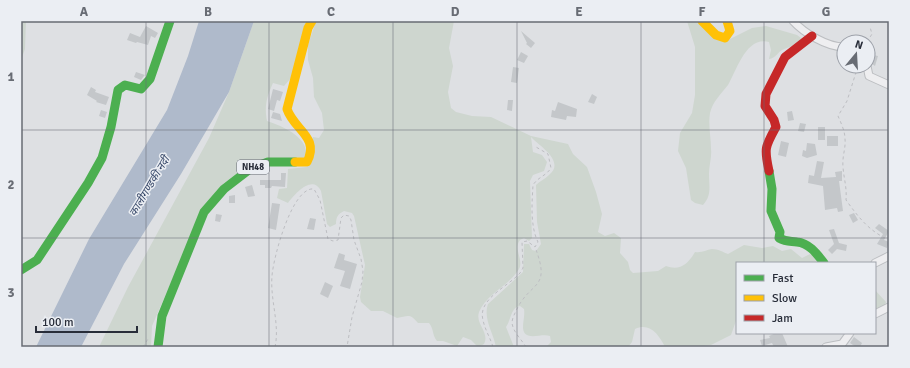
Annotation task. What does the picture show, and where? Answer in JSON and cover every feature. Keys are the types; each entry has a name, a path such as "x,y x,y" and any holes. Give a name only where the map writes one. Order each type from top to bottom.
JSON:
{"main road":[{"path":"21,270 37,260 88,183 102,158 111,127 118,90 125,86 141,89 150,79 170,21"},
{"name":"NH48","path":"158,347 162,316 204,212 213,200 225,188 258,164 269,161 287,163 308,162 312,156 313,150 308,139 292,123 288,117 287,109 308,28 312,21"},
{"path":"702,21 712,32 725,38 730,31 727,21"},
{"path":"812,36 785,57 766,94 765,106 774,120 776,127 766,145 765,155 772,189 771,211 780,232 781,240 786,242 798,241 803,243 819,256 823,262"}],"street":[{"path":"793,21 812,36 826,44 836,46"},
{"path":"869,74 869,76 889,85"},
{"path":"876,262 889,256"},
{"path":"876,314 889,307"},
{"path":"826,347 842,344 849,334"}],"path":[{"path":"870,27 872,34"},
{"path":"855,74 847,101 838,116 844,129 846,140 842,152 844,176 847,187 846,200 861,221 871,230 889,240"},
{"path":"535,247 538,242 534,230 534,185 536,181 546,175 551,168 548,154 536,147"},
{"path":"275,347 277,333 272,289 274,266 292,208 301,193 310,188 314,189 319,195 328,239 332,241 338,240 341,218 344,215 349,216 354,240 361,259 362,282 352,317 347,347"},
{"path":"492,347 483,321 485,306 520,273 522,268 522,242 527,241 535,247 539,258 542,276 535,289 520,303 512,320 512,325 526,347"}],"shaded area":[{"path":"21,21 26,21 25,49 21,60"},
{"path":"254,21 307,21 292,77 284,86 273,83 266,106 267,121 287,129 299,138 304,144 306,158 265,159 224,183 186,248 152,326 151,347 99,347 128,287 209,138 229,92"},
{"path":"316,21 454,21 449,48 453,66 448,92 451,108 456,112 472,116 491,117 531,136 568,144 573,154 587,167 596,192 602,214 598,232 605,236 614,233 621,238 620,253 628,262 630,270 633,273 658,271 666,266 675,268 679,267 686,263 695,252 714,249 728,254 744,245 762,248 773,246 782,251 791,249 802,258 810,254 820,262 736,262 736,321 731,335 711,345 696,347 665,347 657,334 650,328 640,327 635,329 632,342 628,347 536,347 547,346 551,342 550,336 526,335 523,328 524,309 520,306 513,311 506,327 514,347 496,347 487,315 488,304 523,272 524,244 529,244 532,250 536,251 541,244 537,222 536,185 549,175 553,170 554,164 553,159 545,149 531,137 533,152 542,155 547,162 544,171 533,175 530,181 532,238 529,241 524,238 518,243 520,262 519,269 510,280 487,300 479,312 479,320 485,336 484,344 478,347 471,340 463,337 457,346 443,341 437,341 429,323 418,323 411,316 397,318 383,311 371,311 361,302 360,297 365,265 354,216 352,213 342,212 337,218 336,224 330,227 327,224 321,191 313,184 304,187 288,203 277,198 279,189 287,188 288,169 307,167 313,137 319,138 324,130 322,113 314,97 313,78 308,60 308,45"},
{"path":"687,21 699,21 726,41 752,28 766,26 797,35 801,38 795,45 782,50 775,57 769,59 771,50 769,42 754,44 743,56 728,85 715,101 709,118 711,152 709,190 708,198 703,205 695,203 691,200 686,168 678,151 680,133 692,113 695,95 695,47"},
{"path":"876,291 886,302 881,315 876,314"}],"water":[{"name":"कालीगण्डकी नदी","path":"199,21 254,21 229,92 181,174 124,264 81,347 36,347 89,239 167,110 188,56"}],"building":[{"path":"146,26 158,33 155,38 151,36 148,45 127,40 130,33 140,37"},
{"path":"521,31 535,43 531,48 526,44 527,43"},
{"path":"521,52 528,56 524,63 517,60"},
{"path":"513,67 519,68 517,83 511,82"},
{"path":"136,72 145,75 141,80 134,77"},
{"path":"91,87 96,90 95,92 109,97 106,105 96,102 97,101 87,95"},
{"path":"273,89 283,92 280,101 277,100 274,111 268,109"},
{"path":"592,94 597,97 594,104 588,102"},
{"path":"508,100 513,100 512,111 507,110"},
{"path":"558,102 577,109 576,117 567,116 566,120 551,117 552,110 555,111"},
{"path":"101,110 107,112 105,118 99,116"},
{"path":"792,111 794,120 788,121 787,112"},
{"path":"273,112 280,114 282,121 271,118"},
{"path":"800,123 806,124 804,132 798,131"},
{"path":"818,127 825,127 825,140 818,140"},
{"path":"827,136 838,136 838,146 827,146"},
{"path":"781,141 789,143 786,157 778,155"},
{"path":"807,143 815,144 817,155 807,158 802,156 803,150 806,151"},
{"path":"817,161 824,162 821,178 836,177 835,172 842,171 842,181 839,181 843,211 838,212 837,208 825,210 823,186 808,183 809,175 814,176"},
{"path":"281,173 286,173 285,187 272,186 271,188 265,188 265,185 260,185 260,180 281,180"},
{"path":"252,185 255,196 248,197 245,187"},
{"path":"235,195 235,203 229,203 229,196"},
{"path":"272,203 280,204 276,230 268,228"},
{"path":"854,213 858,220 853,223 849,215"},
{"path":"216,214 222,215 220,222 215,221"},
{"path":"310,218 316,219 314,230 307,229"},
{"path":"879,224 889,231 884,240 889,242 887,248 877,244 883,234 875,228"},
{"path":"834,229 839,243 847,245 846,251 837,249 832,254 828,250 834,244 829,230"},
{"path":"339,253 345,255 344,260 357,264 350,289 340,286 345,271 334,268"},
{"path":"325,282 333,286 328,298 320,294"},
{"path":"774,334 782,334 788,347 774,347 772,343 762,346 760,340 770,338 769,336"},
{"path":"854,337 862,343 860,347 856,347 850,343"}],"traffic: fast":[{"path":"21,270 37,260 88,183 102,158 111,127 118,90 125,85 141,89 150,79 170,21"},
{"path":"158,347 162,316 204,212 224,189 250,169 268,162 295,162"},
{"path":"769,171 772,189 771,211 780,232 779,238 786,241 805,244 819,256 823,262"}],"traffic: slow":[{"path":"295,162 307,162 310,153 310,146 308,140 290,116 287,109 308,28 312,21"},
{"path":"702,21 716,35 725,38 730,31 727,21"}],"traffic: jam":[{"path":"769,171 766,148 776,127 774,120 765,106 766,94 785,57 812,36"}]}
